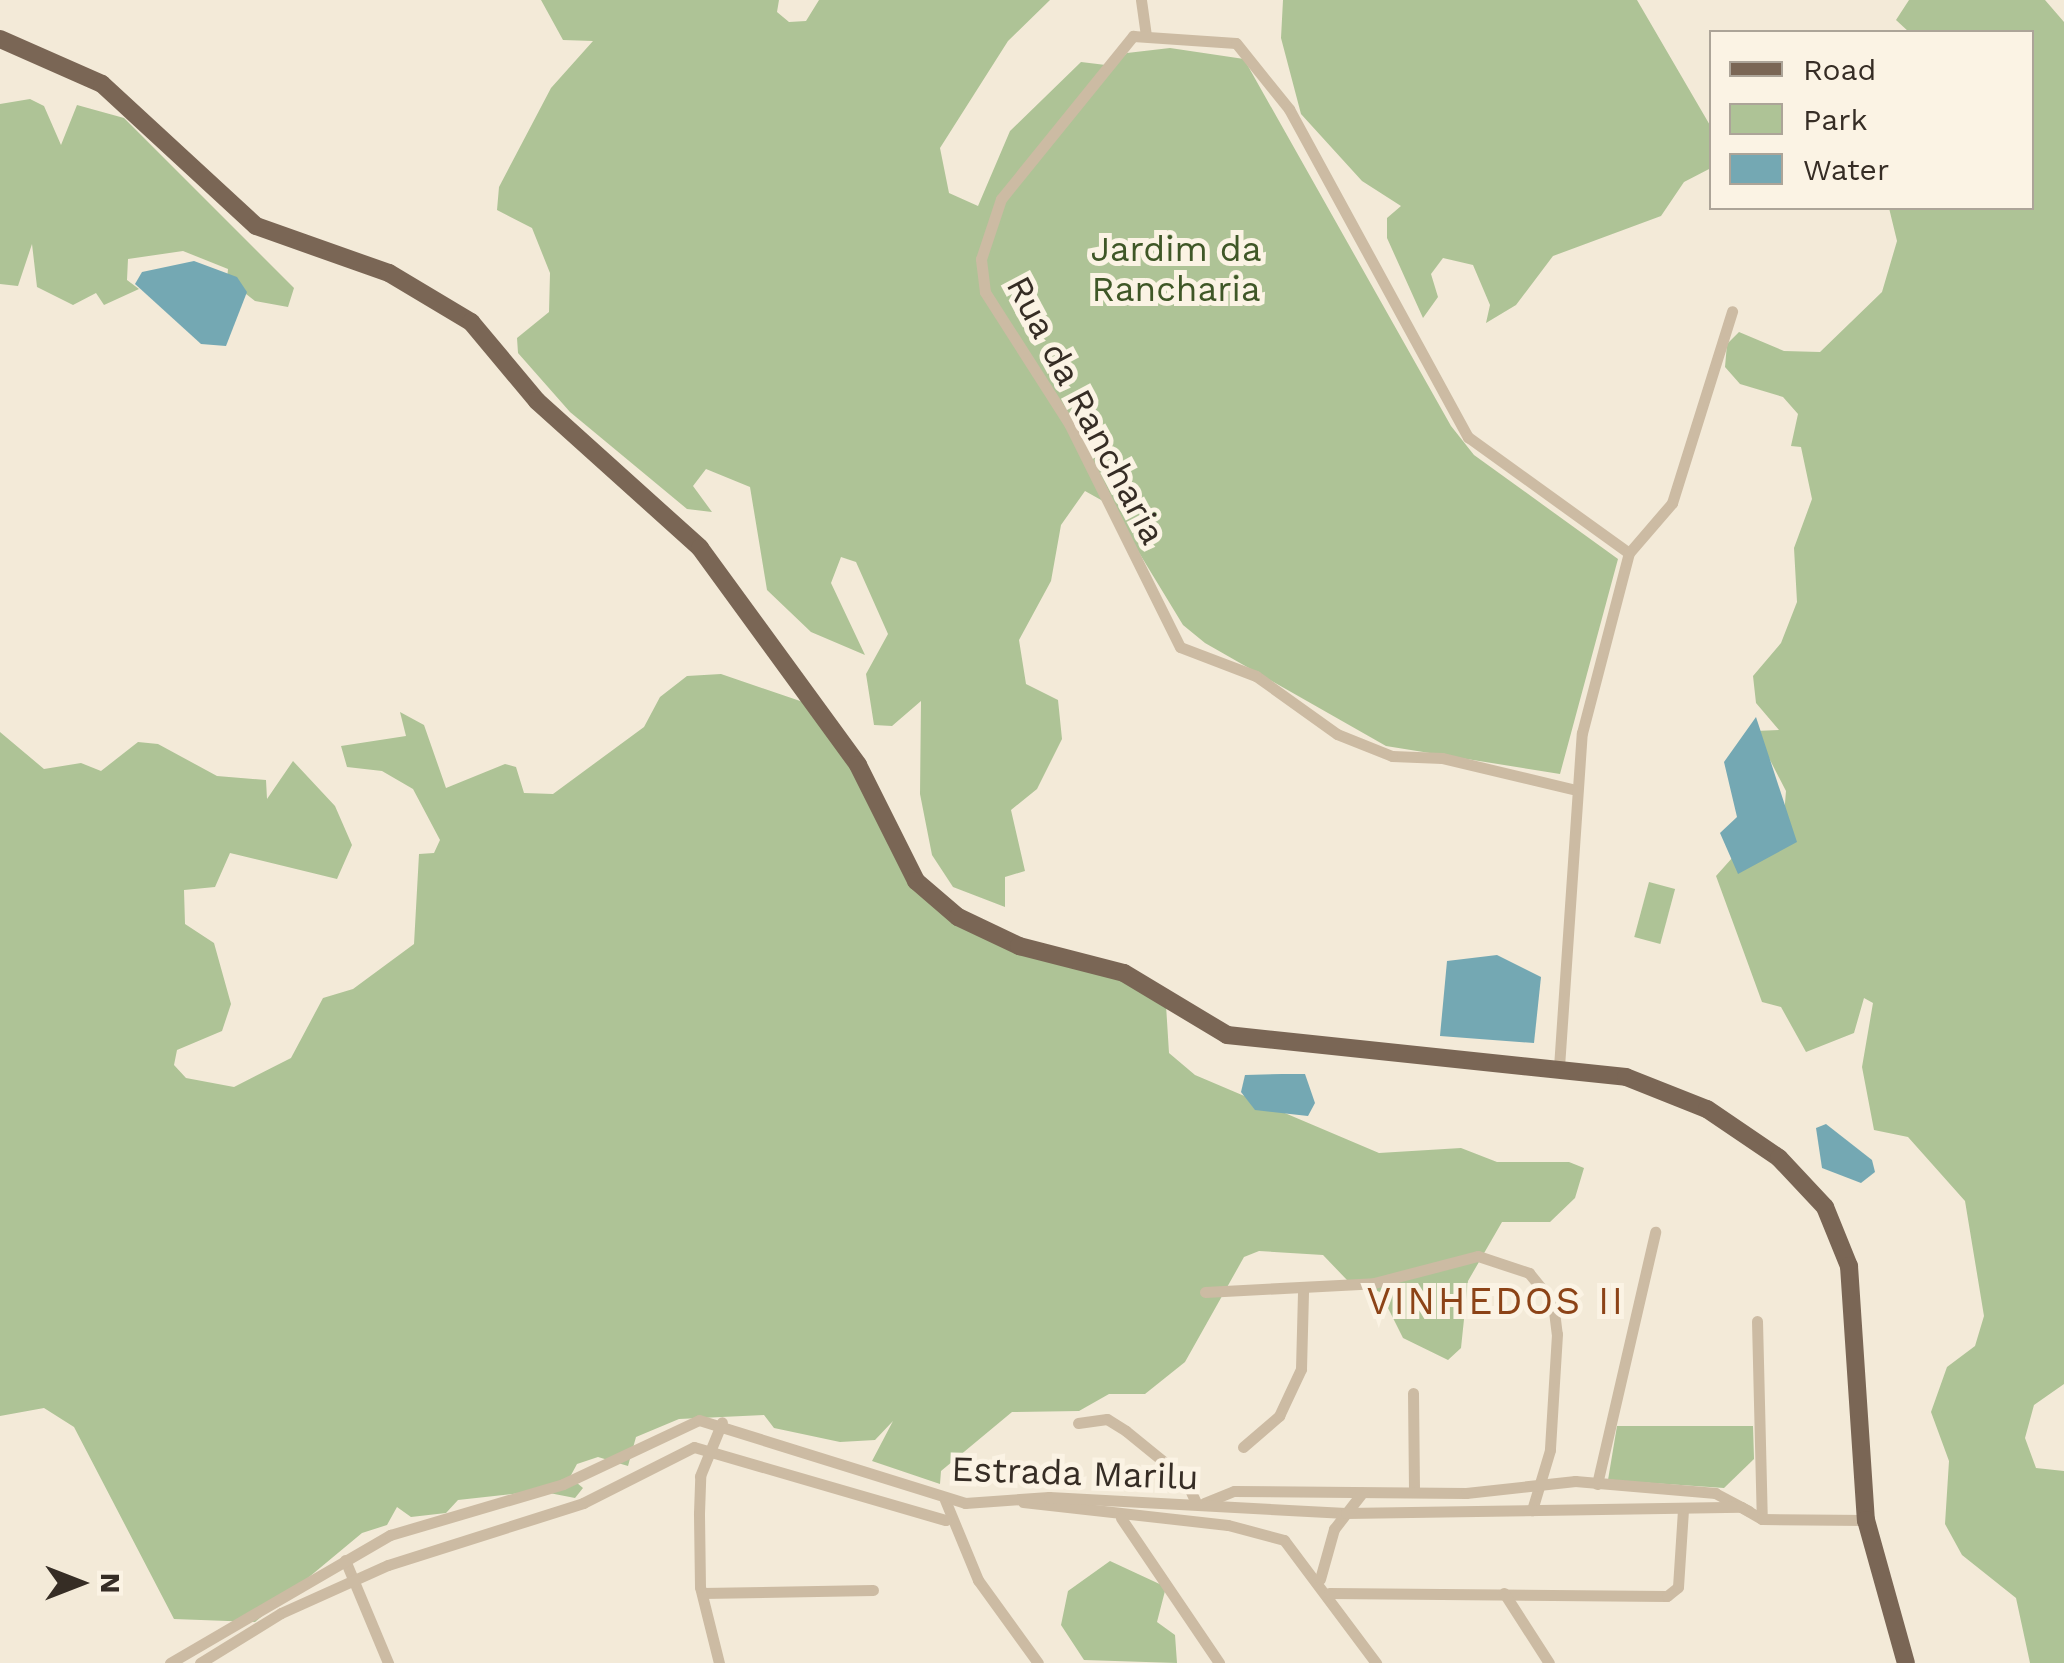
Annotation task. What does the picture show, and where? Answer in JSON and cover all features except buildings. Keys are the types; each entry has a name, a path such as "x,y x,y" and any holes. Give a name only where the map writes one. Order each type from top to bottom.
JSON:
{"main road":[{"path":"0,39 102,84 256,226 400,278 471,322 537,402 700,548 858,765 916,881 958,917 1019,946 1124,974 1244,1040 1559,1067 1626,1077 1707,1109 1779,1158 1825,1207 1857,1308 1866,1520 1906,1663"}],"street":[{"path":"1142,0 1146,36 1236,43 1247,56 1326,172 1468,437 1629,553"},
{"name":"Rua da Rancharia","path":"1146,36 1104,61 1068,106 1000,199 981,259 996,315 1070,425 1180,647 1256,676 1338,734 1392,756 1499,768 1572,789"},
{"path":"1559,1067 1572,789 1629,553 1672,503 1732,312"},
{"path":"1597,1484 1655,1232"},
{"path":"1205,1292 1374,1284 1478,1256 1537,1280 1553,1303 1556,1334 1544,1483 1532,1510"},
{"path":"1243,1447 1279,1416 1301,1368 1303,1290"},
{"path":"1756,1517 1757,1321"},
{"path":"1414,1392 1414,1492"},
{"path":"1078,1423 1107,1419 1126,1431 1184,1479 1199,1503 1234,1491 1414,1492 1544,1483 1597,1484 1715,1492 1741,1499 1756,1517"},
{"name":"Estrada Marilu","path":"170,1663 390,1535 564,1484 683,1422 722,1422 945,1500 1199,1503 1346,1513 1683,1509 1756,1517 1866,1520"},
{"path":"719,1663 702,1594 708,1446 722,1422"},
{"path":"200,1663 281,1612 361,1580 417,1552 583,1503 671,1453 708,1446 946,1520"},
{"path":"1320,1579 1346,1513 1362,1493"},
{"path":"945,1500 946,1520 1038,1663"},
{"path":"1023,1502 1121,1518 1256,1530 1284,1540 1320,1579 1376,1663"},
{"path":"1329,1593 1674,1594 1683,1509"},
{"path":"1121,1518 1218,1663"},
{"path":"345,1560 361,1580 388,1663"},
{"path":"702,1594 873,1590"},
{"path":"1504,1593 1549,1663"}],"green space":[{"name":"Jardim da Rancharia","path":"541,0 779,0 777,12 789,22 806,21 819,0 1050,0 1008,41 940,148 949,193 978,206 1010,131 1081,62 1114,66 1127,53 1170,48 1244,59 1451,426 1474,455 1618,559 1560,774 1386,746 1205,643 1183,625 1110,505 1085,491 1061,525 1051,581 1019,640 1026,684 1058,700 1062,739 1037,789 1011,810 1025,871 1005,877 1005,907 953,887 932,855 920,794 921,701 892,726 874,725 866,674 888,634 856,562 841,557 831,583 865,655 811,632 767,590 750,487 706,469 693,486 712,512 687,509 570,412 518,353 517,338 549,312 550,273 532,228 497,210 499,187 551,88 593,41 563,40"},
{"path":"1283,0 1637,0 1709,124 1709,169 1684,182 1661,216 1553,256 1516,305 1486,323 1490,305 1473,265 1443,258 1431,274 1438,297 1423,318 1387,238 1387,218 1401,206 1362,181 1301,114 1281,38"},
{"path":"1909,0 2045,0 2064,22 2064,1384 2034,1405 2025,1438 2036,1468 2064,1471 2064,1663 2030,1663 2016,1598 1962,1555 1945,1524 1949,1461 1931,1412 1947,1367 1975,1346 1984,1316 1965,1201 1908,1137 1874,1130 1862,1067 1873,1003 1864,998 1854,1033 1806,1052 1781,1007 1762,1002 1716,876 1741,848 1783,828 1786,791 1755,731 1779,730 1756,703 1753,676 1781,643 1797,602 1794,548 1812,499 1801,447 1791,446 1798,414 1783,397 1740,384 1725,367 1727,344 1739,332 1784,351 1820,352 1882,292 1897,241 1889,210 2034,210 2034,30 1907,30 1896,20"},
{"path":"30,99 44,106 61,145 77,105 124,118 294,288 288,307 255,301 227,279 228,269 183,251 128,259 127,280 139,289 104,305 96,293 73,305 37,287 32,244 18,286 0,284 0,104"},
{"path":"721,674 806,703 856,765 899,860 950,911 1121,977 1166,1005 1169,1053 1195,1075 1379,1153 1461,1148 1497,1162 1569,1162 1584,1168 1575,1198 1550,1222 1502,1222 1468,1281 1461,1348 1448,1360 1403,1338 1380,1292 1347,1280 1323,1255 1259,1251 1244,1257 1185,1362 1145,1394 1109,1394 1079,1411 1012,1412 941,1471 940,1484 872,1461 893,1421 875,1440 840,1442 774,1428 764,1415 679,1419 636,1437 628,1466 598,1457 577,1464 570,1477 583,1488 575,1498 539,1491 458,1500 446,1513 411,1517 397,1507 387,1525 362,1533 255,1622 174,1619 74,1427 44,1408 0,1416 0,732 44,769 81,763 101,771 138,742 158,744 217,776 266,780 267,799 293,761 335,806 352,845 337,879 230,853 215,887 184,890 185,924 214,943 231,1004 222,1031 177,1050 174,1065 186,1078 234,1087 291,1058 323,998 353,989 414,944 419,854 434,853 440,840 413,789 382,771 347,767 341,746 406,736 400,712 424,725 446,788 505,764 516,767 524,793 553,794 644,727 660,697 687,676"},
{"path":"1649,882 1675,889 1660,944 1634,937"},
{"path":"1617,1426 1753,1426 1754,1459 1724,1488 1608,1480"},
{"path":"1110,1561 1166,1587 1157,1622 1175,1635 1177,1663 1084,1660 1061,1625 1068,1591"}],"water":[{"path":"194,261 237,277 247,292 226,346 201,344 135,284 142,272"},
{"path":"1756,717 1797,842 1738,874 1720,833 1737,817 1724,762"},
{"path":"1497,955 1541,977 1534,1043 1440,1036 1447,961"},
{"path":"1305,1074 1315,1103 1308,1116 1255,1110 1241,1092 1245,1075"},
{"path":"1826,1124 1872,1160 1875,1172 1861,1183 1822,1168 1816,1128"}],"district":[{"name":"VINHEDOS II","path":"1496,1302"}]}
